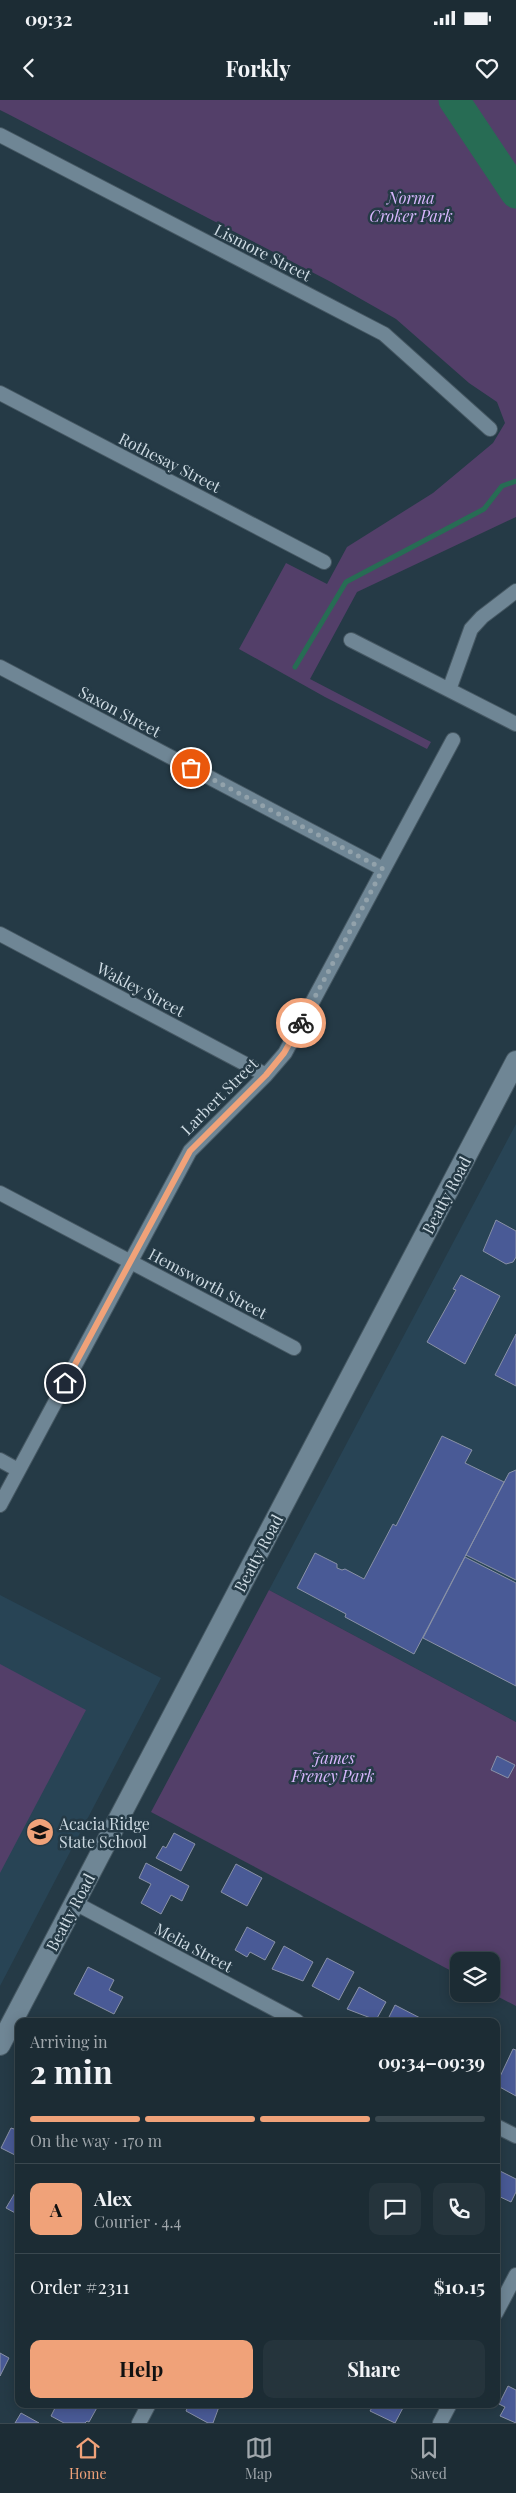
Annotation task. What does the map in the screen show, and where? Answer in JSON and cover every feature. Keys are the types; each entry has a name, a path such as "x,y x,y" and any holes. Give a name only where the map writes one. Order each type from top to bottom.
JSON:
{"main road":[{"name":"Beatty Road","path":"0,2045 516,1061"}],"street":[{"name":"Lismore Street","path":"0,135 384,334 490,429"},
{"name":"Rothesay Street","path":"0,394 324,562"},
{"path":"450,690 471,629 482,617 516,591"},
{"path":"351,640 516,724"},
{"name":"Saxon Street","path":"0,667 383,869"},
{"name":"Larbert Street","path":"0,1505 190,1151 266,1075 284,1053 453,740"},
{"name":"Wakley Street","path":"0,934 266,1075"},
{"name":"Hemsworth Street","path":"0,1193 294,1348"},
{"path":"0,1460 18,1470"},
{"name":"Melia Street","path":"75,1903 291,2018"},
{"path":"500,2128 516,2136"},
{"path":"500,2305 516,2275"},
{"path":"139,2423 147,2408"},
{"path":"440,2423 448,2408"}],"shaded area":[{"path":"516,1124 516,1722 269,1590"},
{"name":"Acacia Ridge State School","path":"0,1595 161,1678 0,1986"}],"green space":[{"name":"Norma Croker Park","path":"0,100 516,100 516,517 357,592 310,679 431,742 427,749 325,697 239,649 286,563 327,584 347,547 433,493 493,443 505,423 497,402 469,383 396,319 331,282 0,110"},
{"name":"James Freney Park","path":"269,1590 516,1722 516,2006 500,1998 500,1952 450,1952 450,1970 151,1812"},
{"path":"0,1664 86,1710 0,1873"}],"building":[{"path":"496,1220 516,1231 516,1257 513,1262 506,1264 483,1251"},
{"path":"461,1275 500,1296 465,1364 427,1342 456,1290 453,1289"},
{"path":"516,1334 516,1386 495,1375"},
{"path":"442,1436 472,1450 465,1463 504,1482 414,1654 345,1617 346,1614 297,1588 315,1553 337,1564 337,1568 345,1569 364,1579 393,1524 396,1526"},
{"path":"516,1470 516,1580 466,1555 509,1473"},
{"path":"465,1557 516,1583 516,1686 423,1638"},
{"path":"497,1756 515,1765 508,1778 491,1770"},
{"path":"174,1833 195,1844 181,1871 156,1858 163,1846 166,1848"},
{"path":"146,1863 189,1886 182,1901 171,1895 161,1914 141,1903 151,1884 139,1878"},
{"path":"236,1864 262,1878 247,1906 221,1892"},
{"path":"247,1927 275,1942 265,1960 250,1952 247,1957 235,1950"},
{"path":"284,1946 313,1962 303,1981 272,1969"},
{"path":"327,1958 354,1972 339,2000 312,1986"},
{"path":"88,1967 114,1980 109,1990 123,1997 114,2014 74,1994"},
{"path":"359,1987 386,2002 377,2018 371,2018 347,2009"},
{"path":"395,2005 420,2018 388,2018"},
{"path":"513,2049 516,2050 516,2096 500,2087 500,2077"},
{"path":"15,2127 15,2155 1,2148 11,2128"},
{"path":"500,2171 516,2179 516,2192 511,2202 500,2197"},
{"path":"15,2193 15,2213 6,2208"},
{"path":"0,2353 9,2358 0,2376"},
{"path":"508,2386 516,2390 516,2423 500,2416 505,2407 500,2404"},
{"path":"55,2408 97,2408 89,2422 85,2423 64,2423 51,2416"},
{"path":"187,2408 219,2408 213,2423 208,2423 186,2411"},
{"path":"372,2408 403,2408 395,2423 370,2411"},
{"path":"21,2413 39,2423 15,2423"}],"waterway":[{"path":"454,100 516,193"},
{"path":"295,667 346,582 484,509 502,486 516,481"}],"way so far":[{"path":"191,768 383,869 301,1023"}],"place":[{"name":"Acacia Ridge State School","path":"40,1832"}],"route":[{"path":"65,1383 190,1151 266,1075 284,1053 301,1023"}]}
